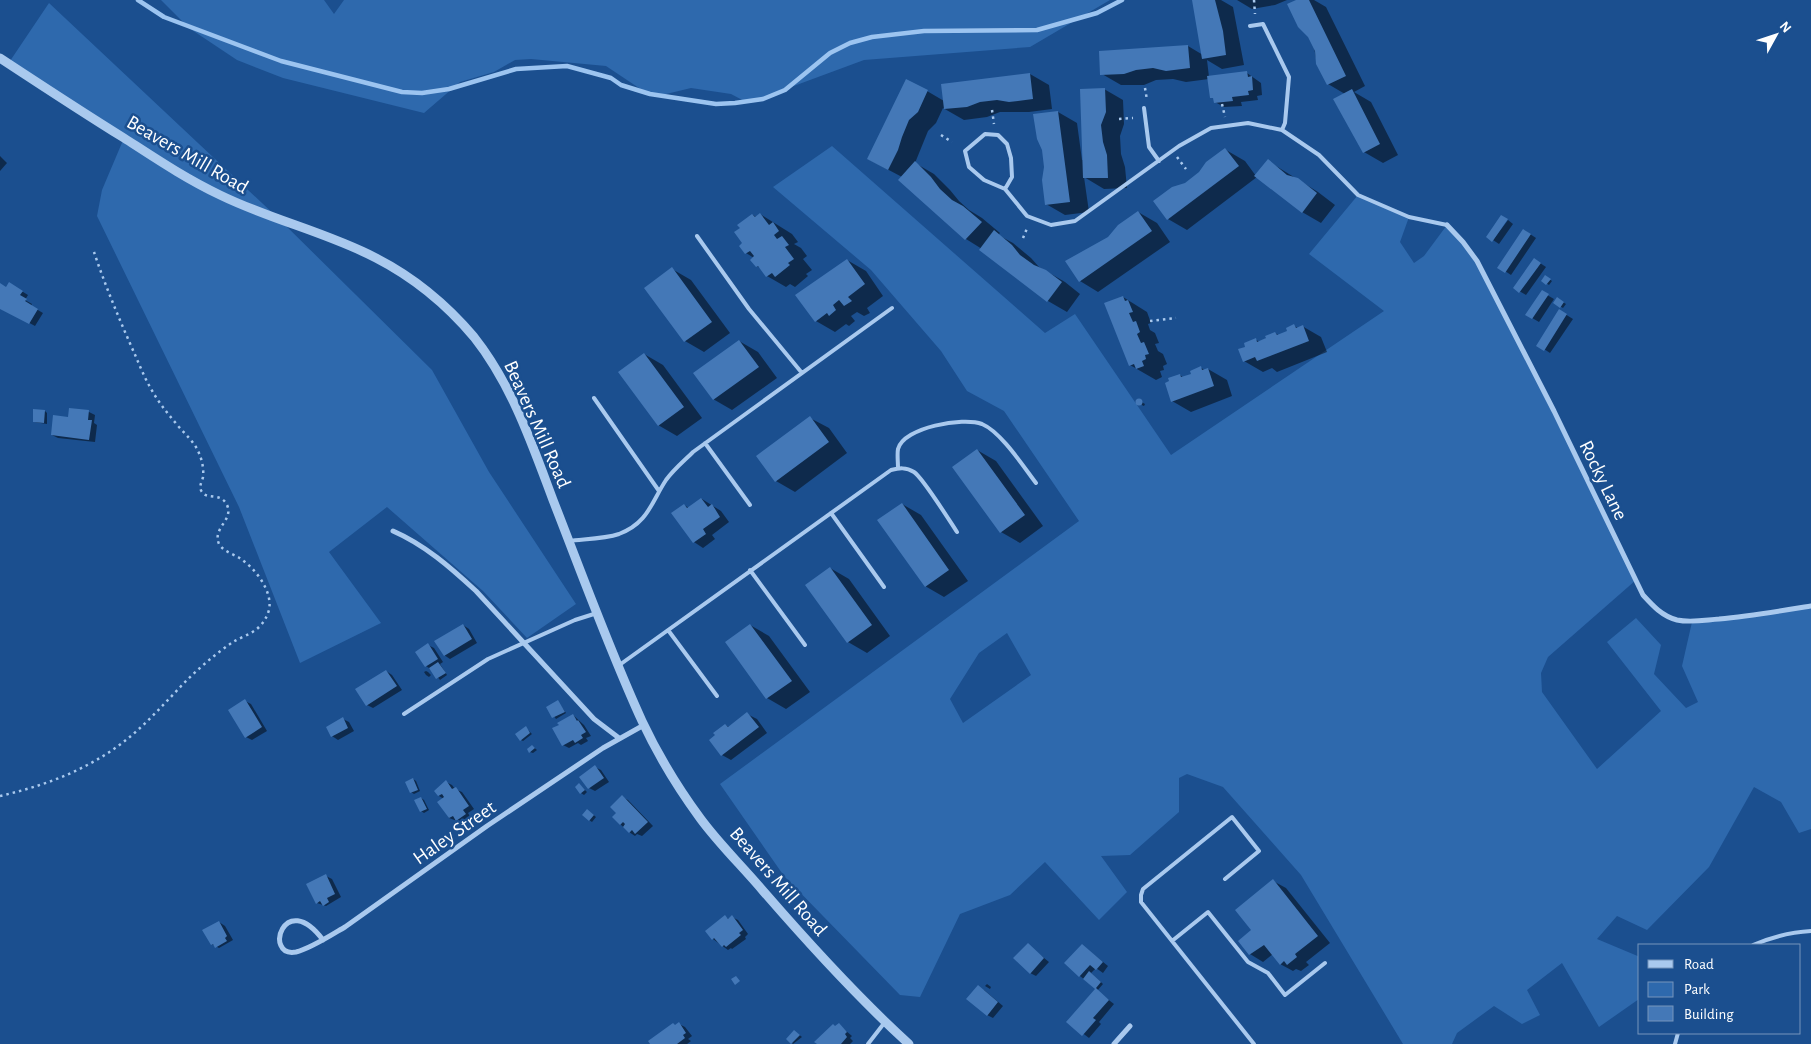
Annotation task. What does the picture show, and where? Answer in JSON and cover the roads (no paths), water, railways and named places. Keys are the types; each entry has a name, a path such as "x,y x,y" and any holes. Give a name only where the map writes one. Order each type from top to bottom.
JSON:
{"street":[{"name":"Beavers Mill Road","path":"0,58 180,174 251,210 353,248 390,266 424,289 453,314 474,338 500,377 530,440 618,666 644,725 666,766 702,821 789,921 847,984 909,1044"},
{"name":"Rocky Lane","path":"1447,225 1477,261 1554,411 1643,595 1652,606 1671,617 1692,622 1811,606"},
{"path":"393,531 424,547 476,591 594,719 619,738 644,725"},
{"name":"Haley Street","path":"323,940 314,928 294,920 287,922 282,927 280,936 280,943 284,949 290,952 297,952 323,940 345,927 487,826 619,738"},
{"path":"1114,1044 1130,1026"}],"lane":[{"path":"1250,26 1263,24 1289,77 1285,123 1282,130"},
{"path":"1144,108 1149,147 1158,161"},
{"path":"1005,189 1012,177 1011,158 1007,144 998,135 985,134 975,140 965,150 970,167 984,180 1005,189 1027,216 1051,225 1075,221 1179,146 1211,128 1248,123 1282,130 1319,155 1358,194 1409,217 1447,225"},
{"path":"697,236 749,309 802,373"},
{"path":"569,541 617,535 630,529 641,521 652,507 659,491 681,463 892,308"},
{"path":"594,398 659,491"},
{"path":"898,468 898,448 908,435 929,426 954,422 981,424 1000,437 1036,483"},
{"path":"705,444 750,505"},
{"path":"618,666 891,470 906,468 917,475 958,532"},
{"path":"831,513 884,587"},
{"path":"750,570 805,645"},
{"path":"404,714 488,660 575,620 597,613"},
{"path":"668,630 717,696"},
{"path":"1225,879 1259,851 1232,817 1143,889 1141,902 1254,1044"},
{"path":"1172,940 1208,912 1248,962 1268,973 1284,995 1325,963"},
{"path":"1756,944 1777,937 1811,931"},
{"path":"868,1044 885,1022"}],"waterway":[{"path":"138,0 164,17 281,61 402,92 422,93 449,89 516,69 567,66 611,78 621,85 650,94 716,104 763,99 785,90 830,53 850,43 872,37 924,31 1037,30 1097,13 1122,0"}]}
